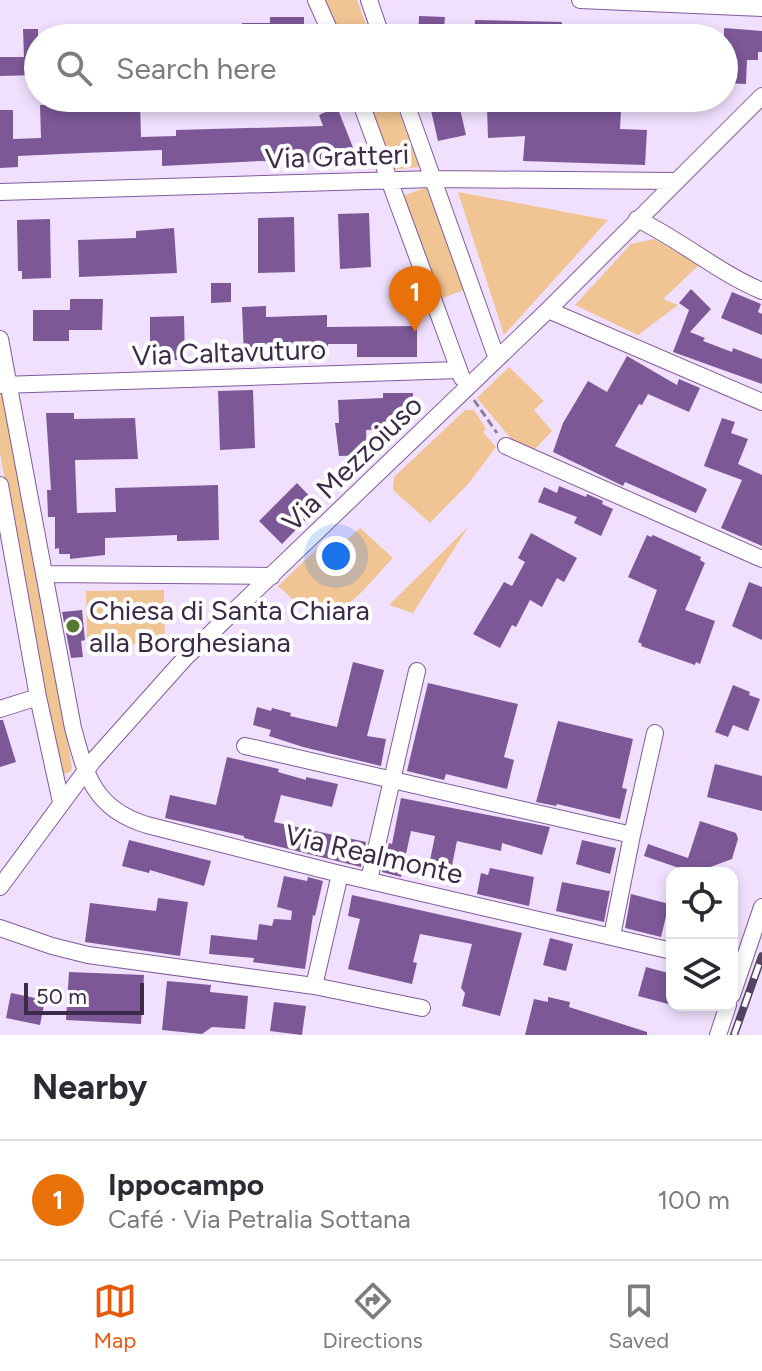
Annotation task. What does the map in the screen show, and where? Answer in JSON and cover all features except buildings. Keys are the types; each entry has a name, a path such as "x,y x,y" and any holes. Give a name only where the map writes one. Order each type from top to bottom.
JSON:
{"street":[{"path":"316,0 327,24"},
{"path":"369,0 377,24"},
{"path":"580,0 762,8"},
{"name":"Via Mezzoiuso","path":"0,887 85,772 172,672 467,390 762,96"},
{"path":"364,112 467,390"},
{"path":"409,112 497,359"},
{"name":"Via Gratteri","path":"0,192 433,179 675,181"},
{"path":"637,219 762,291"},
{"path":"548,310 762,402"},
{"path":"0,339 4,385 73,728 85,772"},
{"name":"Via Caltavuturo","path":"4,385 459,370"},
{"path":"506,446 762,559"},
{"path":"0,485 38,697 61,802"},
{"path":"44,574 272,576"},
{"path":"369,880 417,671"},
{"path":"0,709 38,697"},
{"path":"612,936 655,733"},
{"path":"245,746 632,835"},
{"name":"Via Realmonte","path":"85,772 99,796 133,820 340,874 666,950"},
{"path":"314,986 340,874"},
{"path":"738,963 762,907"},
{"path":"0,928 88,955 314,986 422,1008"},
{"path":"718,1035 726,1011"}],"path":[{"path":"467,390 506,446"}],"shaded area":[{"path":"323,0 357,0 366,24 332,24"},
{"path":"368,112 399,112 419,167 391,170"},
{"path":"427,187 464,290 440,299 403,196"},
{"path":"458,192 608,220 504,335"},
{"path":"654,239 699,265 663,299 678,305 638,335 575,305 631,244"},
{"path":"509,367 544,401 534,410 552,431 533,451 513,441 477,398"},
{"path":"0,393 72,767 63,775 55,760 0,453"},
{"path":"465,410 474,410 486,429 483,432 496,447 469,483 430,523 393,490 394,477"},
{"path":"468,527 413,613 389,605"},
{"path":"360,528 393,558 366,588 343,607 319,615 296,603 278,586 322,544 332,553"},
{"path":"164,590 165,644 87,645 86,591"}],"railway":[{"path":"734,1035 762,956"}],"place":[{"name":"Ippocampo","path":"415,332"},
{"name":"Chiesa di Santa Chiara alla Borghesiana","path":"73,626"}]}
